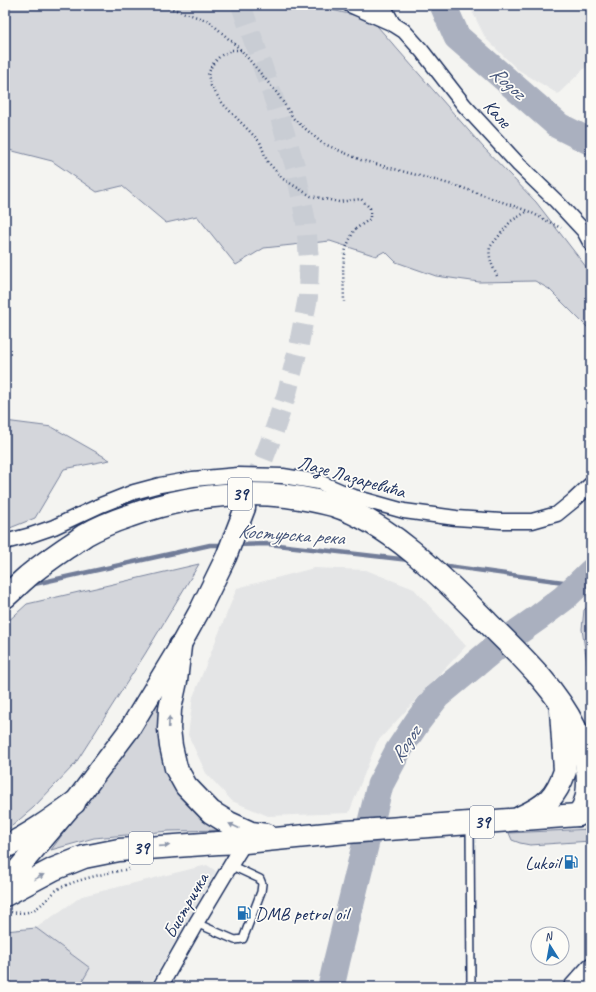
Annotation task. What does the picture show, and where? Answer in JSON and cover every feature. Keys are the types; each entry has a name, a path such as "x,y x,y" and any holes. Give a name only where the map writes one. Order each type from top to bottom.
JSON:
{"main road":[{"name":"39","path":"5,597 28,576 86,535 114,521 153,508 207,496 242,494 271,494 333,505 364,518 393,536 425,562 498,633 526,662 560,703 576,729 589,768 587,794 584,805 587,814 348,832 245,842 119,850 84,857 54,869 5,895"},
{"path":"5,884 74,803 128,730 180,646 201,608 226,557 243,514"},
{"name":"39","path":"180,646 176,681 170,709 169,729 176,768 186,786 211,812 228,823 251,833 285,838"},
{"name":"39","path":"515,820 536,810 548,802 558,790 566,771 560,703"},
{"path":"566,771 569,803 573,809 587,814"},
{"path":"5,847 30,834 74,803"}],"street":[{"path":"350,5 393,24"},
{"name":"Кале","path":"381,5 385,9 393,24 404,31 422,50 464,104 519,165 584,231 591,244"},
{"name":"Лазе Лазаревића","path":"5,542 54,527 101,505 134,492 160,485 193,479 238,476 283,476 318,482 354,497 404,511 501,522 532,520 557,514 591,484"},
{"name":"Бистричка","path":"160,987 230,865 245,842"},
{"path":"573,987 591,967"}],"lane":[{"path":"470,823 470,987"},
{"path":"196,923 236,940 243,939 261,892 262,884 260,879 230,865"}],"path":[{"path":"161,5 209,21 241,50 277,93 294,119 322,143 361,160 457,186 528,210 564,230"},
{"path":"241,50 231,50 220,56 212,65 208,75 211,86 223,104 260,142 267,161 283,179 311,196 339,202 361,199 370,208 370,219 354,230 346,248 343,267 344,302"},
{"path":"497,276 490,260 490,247 510,221 528,210"},
{"path":"20,914 30,912 39,907 57,890 74,882 132,868"}],"shaded area":[{"path":"5,5 310,5 371,19 483,147 536,202 590,272 591,331 549,289 535,281 479,282 436,276 396,262 385,251 376,256 330,241 264,248 236,265 197,216 166,223 122,186 97,192 52,161 5,149"},
{"path":"469,5 591,5 591,62 558,94 517,69 486,39"},
{"path":"5,421 52,427 110,460 64,469 35,518 5,530"},
{"path":"199,564 145,654 75,764 33,808 5,832 5,624 27,604"},
{"path":"314,568 366,570 414,589 466,646 377,742 349,813 268,816 232,801 206,773 188,735 193,697 237,588"},
{"path":"591,603 591,668 587,663 582,629 584,610"},
{"path":"162,698 168,761 234,830 169,831 94,838 51,850"},
{"path":"591,829 591,841 530,845 512,840 509,833"},
{"path":"207,865 216,871 149,987 79,987 90,968 36,928 82,896"},
{"path":"36,928 90,968 79,987 5,987 5,931"}],"waterway":[{"name":"Rogoz","path":"443,5 457,37 559,126 591,142"},
{"name":"Костурска река","path":"236,545 269,544 409,560"},
{"name":"Костурска река","path":"30,585 210,545 224,545"},
{"name":"Костурска река","path":"440,565 578,584"},
{"name":"Rogoz","path":"331,987 380,785 398,751 437,696 495,648 564,598 591,572"}],"tunnel":[{"path":"241,5 277,108 295,166 306,222 309,260 308,297 298,349 287,393 250,494"}],"place":[{"name":"Lukoil","path":"571,862"},
{"name":"DMB petrol oil","path":"244,913"}]}
